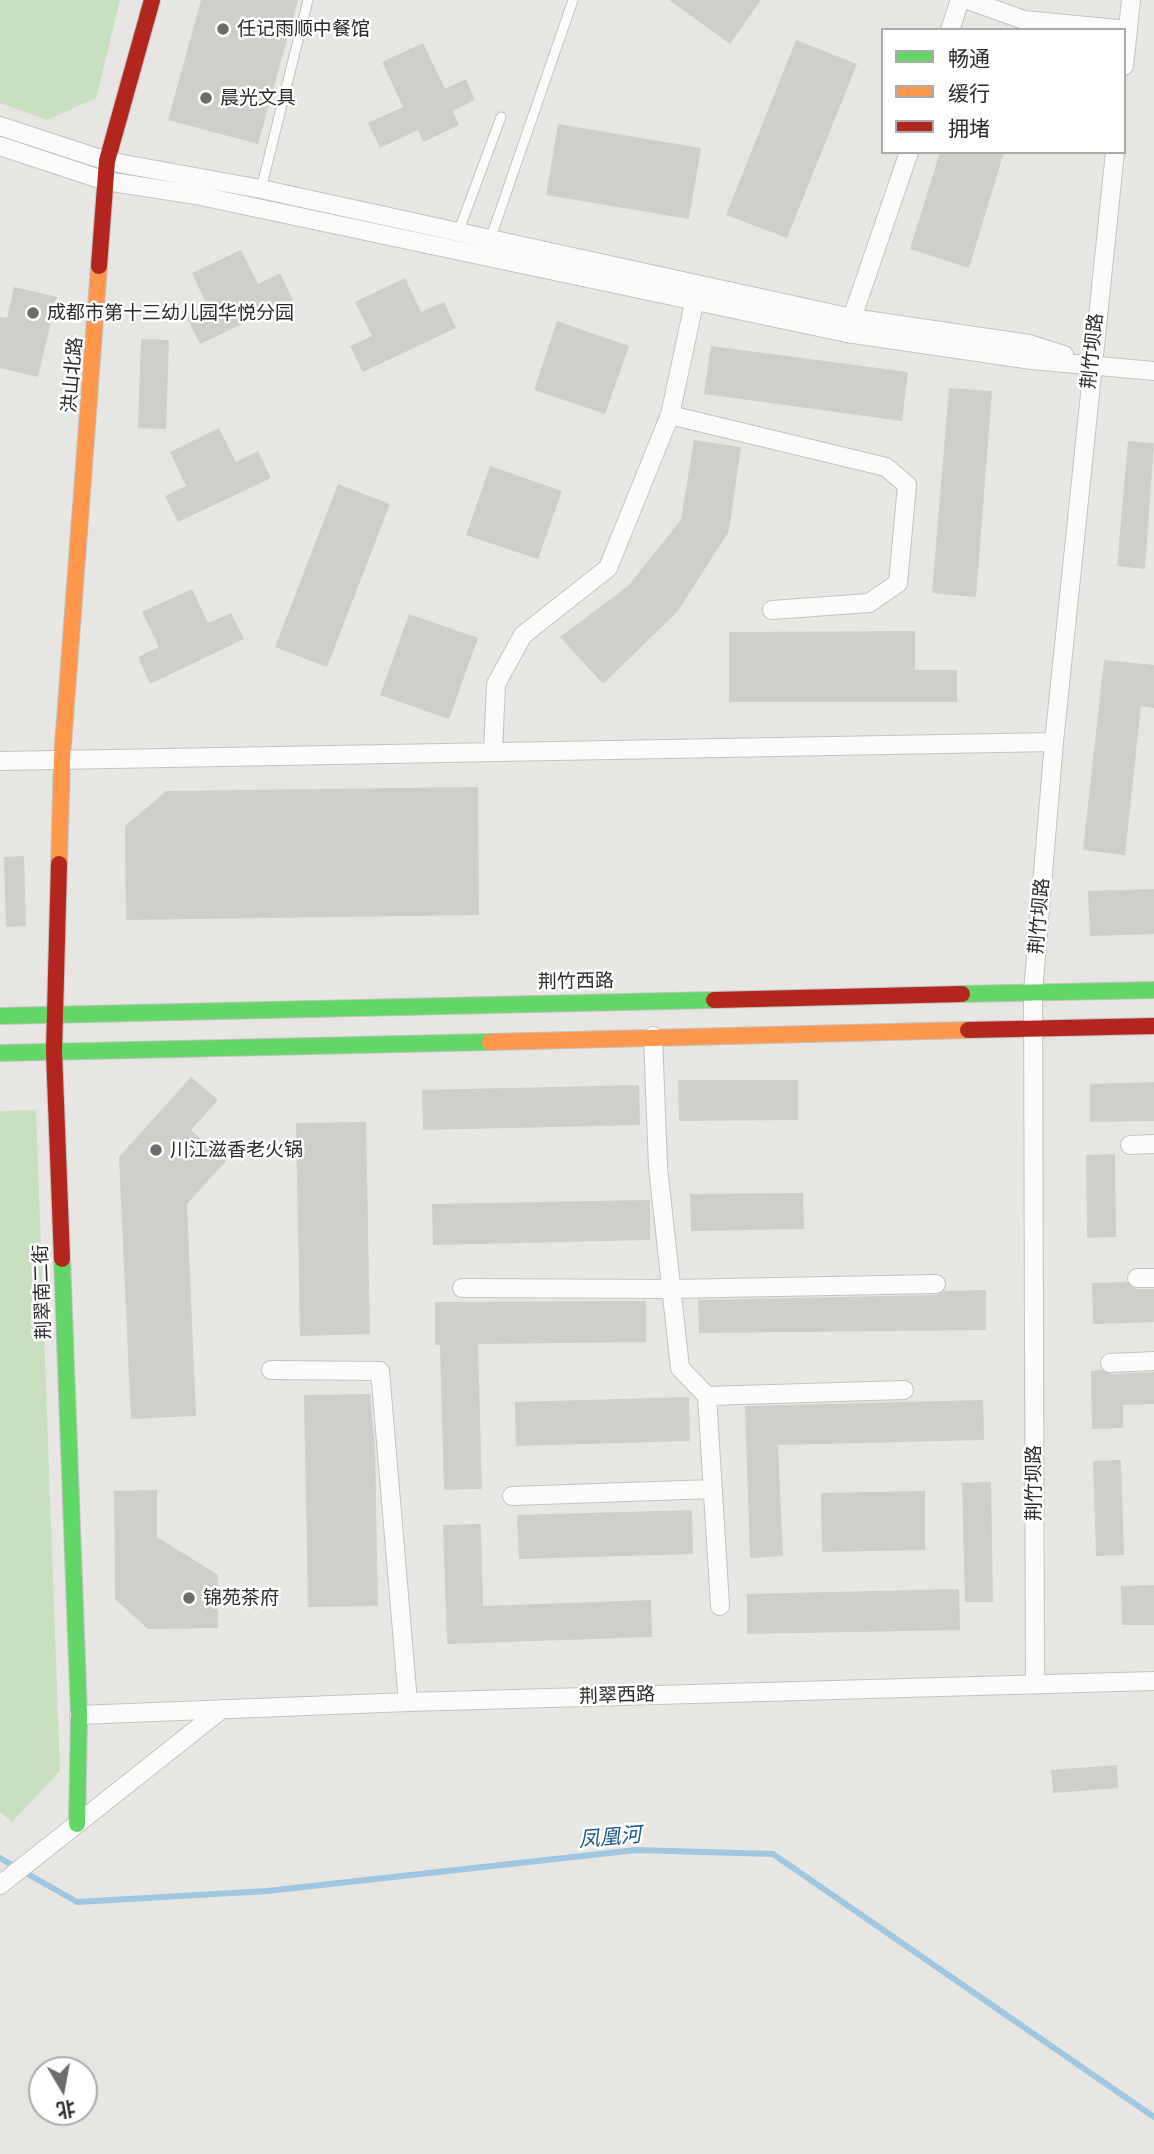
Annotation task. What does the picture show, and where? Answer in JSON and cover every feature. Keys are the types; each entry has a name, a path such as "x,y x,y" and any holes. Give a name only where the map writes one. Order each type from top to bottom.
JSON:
{"main road":[{"name":"洪山北路","path":"62,758 97,331 107,161 152,0"},
{"name":"荆翠南二街","path":"62,758 54,1051 79,1715 77,1825"},
{"name":"荆竹西路","path":"0,1016 1154,990"},
{"path":"0,1052 1154,1026"}],"street":[{"path":"951,28 960,0"},
{"path":"968,0 1024,20 1107,28"},
{"path":"1126,48 1131,0"},
{"path":"0,126 107,161 261,189 489,240 846,333 1032,360 1154,371"},
{"path":"0,146 106,181 196,195 696,293 1029,344 1091,364"},
{"path":"852,318 908,154"},
{"name":"荆竹坝路","path":"1035,1683 1033,992 1054,742 1115,154"},
{"path":"494,751 496,684 523,635 608,568 670,415 696,293"},
{"path":"670,415 887,467 906,485 898,583 869,603 772,610"},
{"path":"0,761 1054,742"},
{"path":"653,1036 658,1167 680,1368 707,1396 720,1606"},
{"path":"1130,1144 1154,1144"},
{"path":"462,1287 671,1289 936,1284"},
{"path":"1110,1363 1154,1361"},
{"path":"271,1370 380,1371 408,1702"},
{"path":"707,1396 904,1390"},
{"path":"512,1496 713,1489"},
{"name":"荆翠西路","path":"79,1715 408,1702 1154,1681"},
{"path":"0,1885 222,1709"}],"lane":[{"path":"261,189 308,0"},
{"path":"489,240 573,0"},
{"path":"457,234 501,117"}],"green space":[{"path":"0,0 120,0 96,98 47,120 0,103"},
{"path":"36,1110 60,1771 12,1822 0,1812 0,1111"}],"building":[{"path":"201,0 298,0 258,144 168,120"},
{"path":"669,0 761,0 730,44"},
{"path":"796,40 857,64 787,238 726,215"},
{"path":"423,43 445,89 466,79 475,100 453,111 459,125 423,142 418,130 380,148 368,123 403,107 382,62"},
{"path":"558,124 701,148 689,219 546,195"},
{"path":"939,154 1003,154 969,268 910,249"},
{"path":"241,250 258,284 280,273 293,300 200,344 187,318 208,308 192,273"},
{"path":"405,278 421,312 444,302 456,328 363,372 350,346 372,336 355,302"},
{"path":"14,287 57,297 38,377 0,368 0,317 7,318"},
{"path":"557,321 629,346 605,414 534,390"},
{"path":"141,339 169,340 166,429 138,428"},
{"path":"711,346 908,372 902,421 704,394"},
{"path":"949,388 992,391 976,597 932,593"},
{"path":"219,428 236,462 258,451 271,478 178,522 165,496 186,486 170,452"},
{"path":"694,440 741,447 729,531 678,611 603,684 560,637 628,586 681,520"},
{"path":"1128,441 1154,443 1145,569 1117,566"},
{"path":"490,466 562,491 538,559 466,535"},
{"path":"338,484 390,504 327,667 275,647"},
{"path":"192,589 208,623 231,613 244,639 150,684 138,657 159,647 142,612"},
{"path":"409,614 478,638 449,719 380,695"},
{"path":"915,631 915,670 957,670 957,702 729,702 729,632"},
{"path":"1104,660 1154,665 1154,708 1141,706 1125,855 1083,850"},
{"path":"478,787 479,915 126,920 125,826 166,791"},
{"path":"24,856 26,926 6,927 4,857"},
{"path":"1154,889 1154,934 1090,936 1088,891"},
{"path":"191,1077 218,1100 191,1130 226,1161 187,1204 196,1416 131,1419 119,1157"},
{"path":"678,1080 798,1080 798,1120 679,1121"},
{"path":"1154,1082 1154,1121 1090,1122 1090,1084"},
{"path":"639,1085 640,1125 423,1130 422,1090"},
{"path":"366,1122 370,1334 300,1336 296,1123"},
{"path":"1115,1154 1116,1237 1087,1238 1086,1155"},
{"path":"803,1193 804,1229 691,1231 690,1194"},
{"path":"650,1200 650,1240 433,1245 432,1204"},
{"path":"1127,1282 1136,1289 1154,1289 1154,1322 1093,1324 1092,1283"},
{"path":"986,1290 986,1330 699,1333 698,1300 936,1295 945,1291"},
{"path":"646,1301 646,1342 478,1344 482,1489 444,1490 440,1345 435,1345 435,1302"},
{"path":"1102,1370 1111,1374 1154,1372 1154,1404 1123,1405 1123,1428 1092,1429 1091,1371"},
{"path":"370,1394 375,1448 378,1606 308,1607 304,1395"},
{"path":"689,1397 690,1441 516,1446 515,1402"},
{"path":"983,1400 984,1440 778,1445 783,1556 750,1558 745,1406"},
{"path":"1121,1460 1124,1555 1096,1556 1093,1461"},
{"path":"991,1482 993,1602 965,1602 962,1483"},
{"path":"157,1490 157,1537 218,1575 218,1628 148,1629 115,1599 114,1491"},
{"path":"925,1491 925,1550 822,1552 821,1493"},
{"path":"692,1510 693,1554 519,1559 517,1515"},
{"path":"481,1524 483,1606 651,1600 652,1637 447,1644 443,1525"},
{"path":"1154,1585 1154,1625 1122,1625 1121,1586"},
{"path":"959,1589 960,1630 747,1634 747,1594"},
{"path":"1117,1765 1118,1788 1053,1793 1051,1770"}],"waterway":[{"name":"凤凰河","path":"0,1858 77,1902 267,1891 636,1850 773,1854 1154,2117"}],"traffic: fast":[{"path":"962,994 1154,990"},
{"path":"0,1016 714,1000"},
{"path":"0,1053 490,1042"},
{"path":"62,1259 79,1715 77,1824"}],"traffic: slow":[{"path":"59,864 62,758 99,266"},
{"path":"490,1042 968,1030"}],"traffic: jam":[{"path":"99,266 107,161 152,0"},
{"path":"59,864 54,1051 62,1259"},
{"path":"714,1000 962,994"},
{"path":"968,1030 1154,1026"}],"place":[{"name":"任记雨顺中餐馆","path":"223,29"},
{"name":"晨光文具","path":"206,98"},
{"name":"成都市第十三幼儿园华悦分园","path":"33,313"},
{"name":"川江滋香老火锅","path":"156,1150"},
{"name":"锦苑茶府","path":"189,1598"}]}
